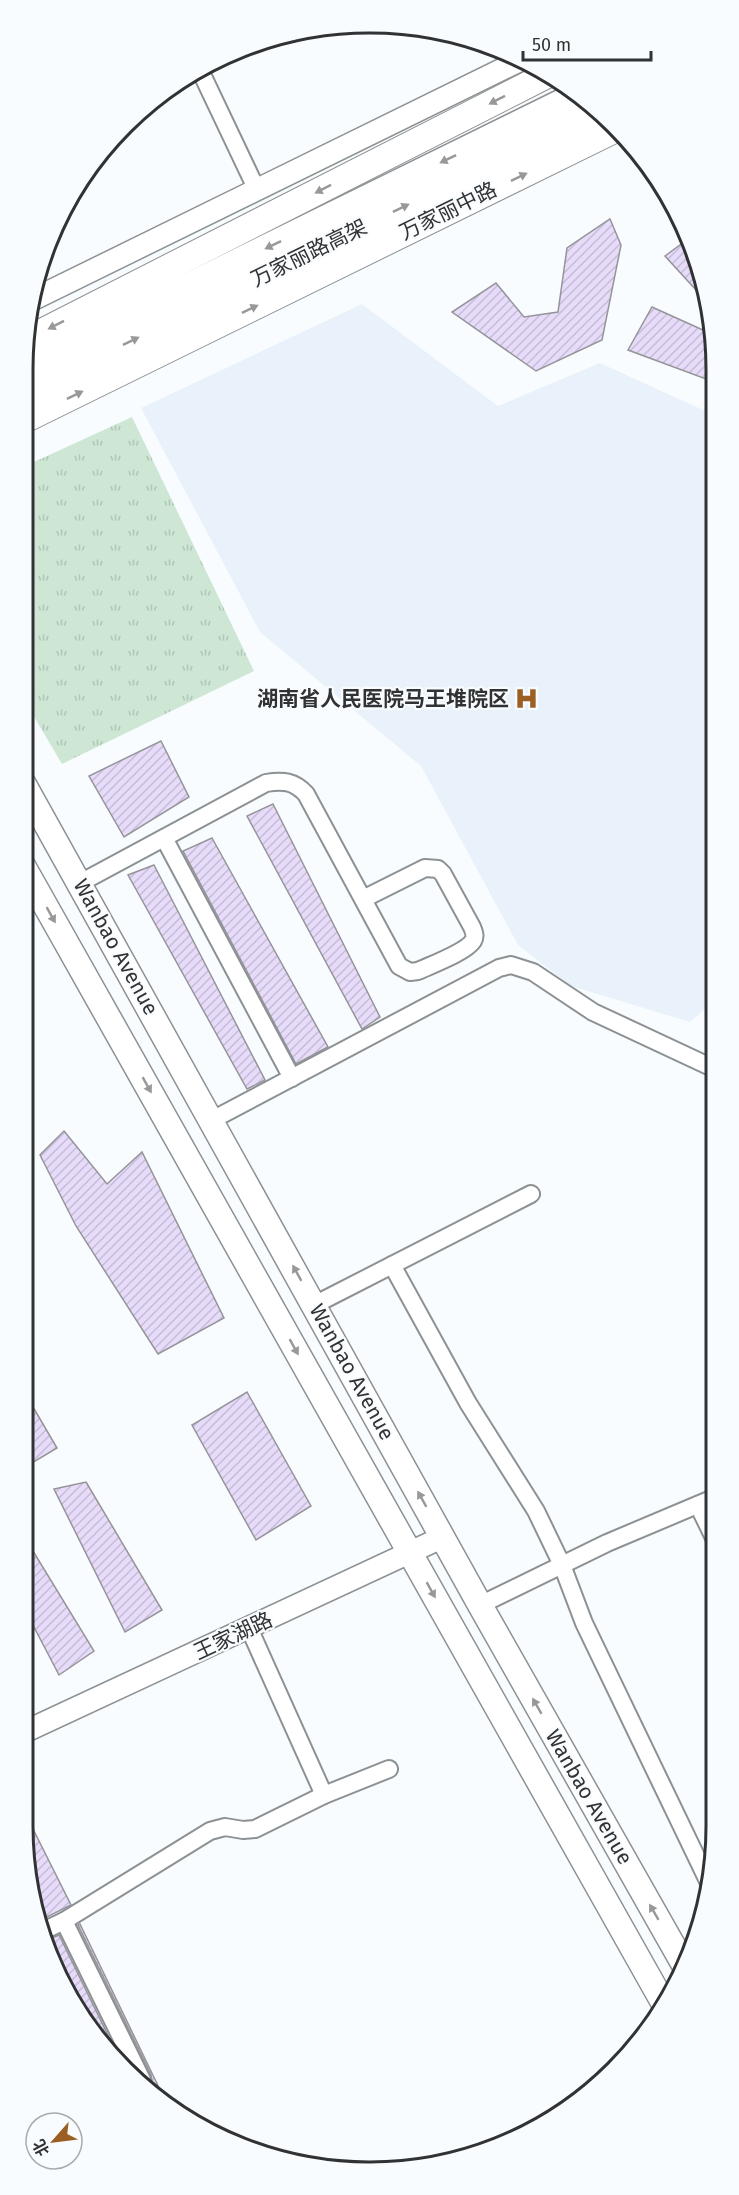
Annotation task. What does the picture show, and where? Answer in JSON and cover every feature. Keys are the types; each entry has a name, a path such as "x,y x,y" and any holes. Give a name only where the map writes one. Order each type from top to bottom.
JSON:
{"highway":[{"name":"万家丽路高架","path":"33,363 569,99"},
{"name":"万家丽路高架","path":"33,390 589,115"}],"main road":[{"path":"35,335 539,79"},
{"name":"万家丽中路","path":"33,416 608,133"},
{"name":"Wanbao Avenue","path":"33,819 80,883 480,1605 679,1956"},
{"name":"Wanbao Avenue","path":"33,884 660,1996"}],"street":[{"path":"41,296 511,65"},
{"path":"203,77 255,186"},
{"path":"80,883 266,783 290,782 306,794 399,966 404,970 418,971 473,942 475,936 472,927 453,891 438,869 425,868 363,899"},
{"path":"164,838 292,1078"},
{"path":"212,1120 499,968 511,965 533,972 593,1012 706,1065"},
{"path":"314,1305 531,1194"},
{"path":"392,1265 468,1403 536,1511 562,1565 584,1623 703,1870"},
{"path":"480,1605 606,1543 706,1501"},
{"path":"698,1504 706,1521"},
{"name":"王家湖路","path":"33,1728 443,1537"},
{"path":"249,1628 324,1795"},
{"path":"49,1928 210,1831 225,1827 255,1829 324,1795 389,1769"},
{"path":"64,1921 135,2066"}],"shaded area":[{"name":"湖南省人民医院马王堆院区","path":"362,304 498,406 600,363 706,411 706,1008 690,1022 571,986 518,945 421,766 260,632 141,408"}],"green space":[{"path":"132,417 254,671 62,764 33,715 33,462"}],"building":[{"path":"610,219 621,245 602,340 536,371 452,312 496,283 524,317 558,312 567,248"},
{"path":"681,244 697,291 665,256"},
{"path":"652,307 703,330 706,379 628,350"},
{"path":"161,741 189,797 124,837 89,776"},
{"path":"273,804 380,1017 362,1029 247,816"},
{"path":"212,838 328,1047 296,1064 183,851"},
{"path":"154,865 265,1080 247,1089 128,875"},
{"path":"64,1131 107,1184 142,1152 224,1318 158,1354 76,1226 40,1155"},
{"path":"247,1392 311,1506 256,1540 192,1425"},
{"path":"33,1407 57,1448 33,1462"},
{"path":"86,1482 162,1610 125,1632 54,1489"},
{"path":"33,1551 94,1651 59,1675 33,1625"},
{"path":"33,1829 71,1905 46,1918 39,1891"},
{"path":"80,1924 158,2087 152,2081 151,2075 78,1925"},
{"path":"59,1935 109,2037 78,1994 53,1938"}],"place":[{"name":"湖南省人民医院马王堆院区","path":"527,699"}]}
